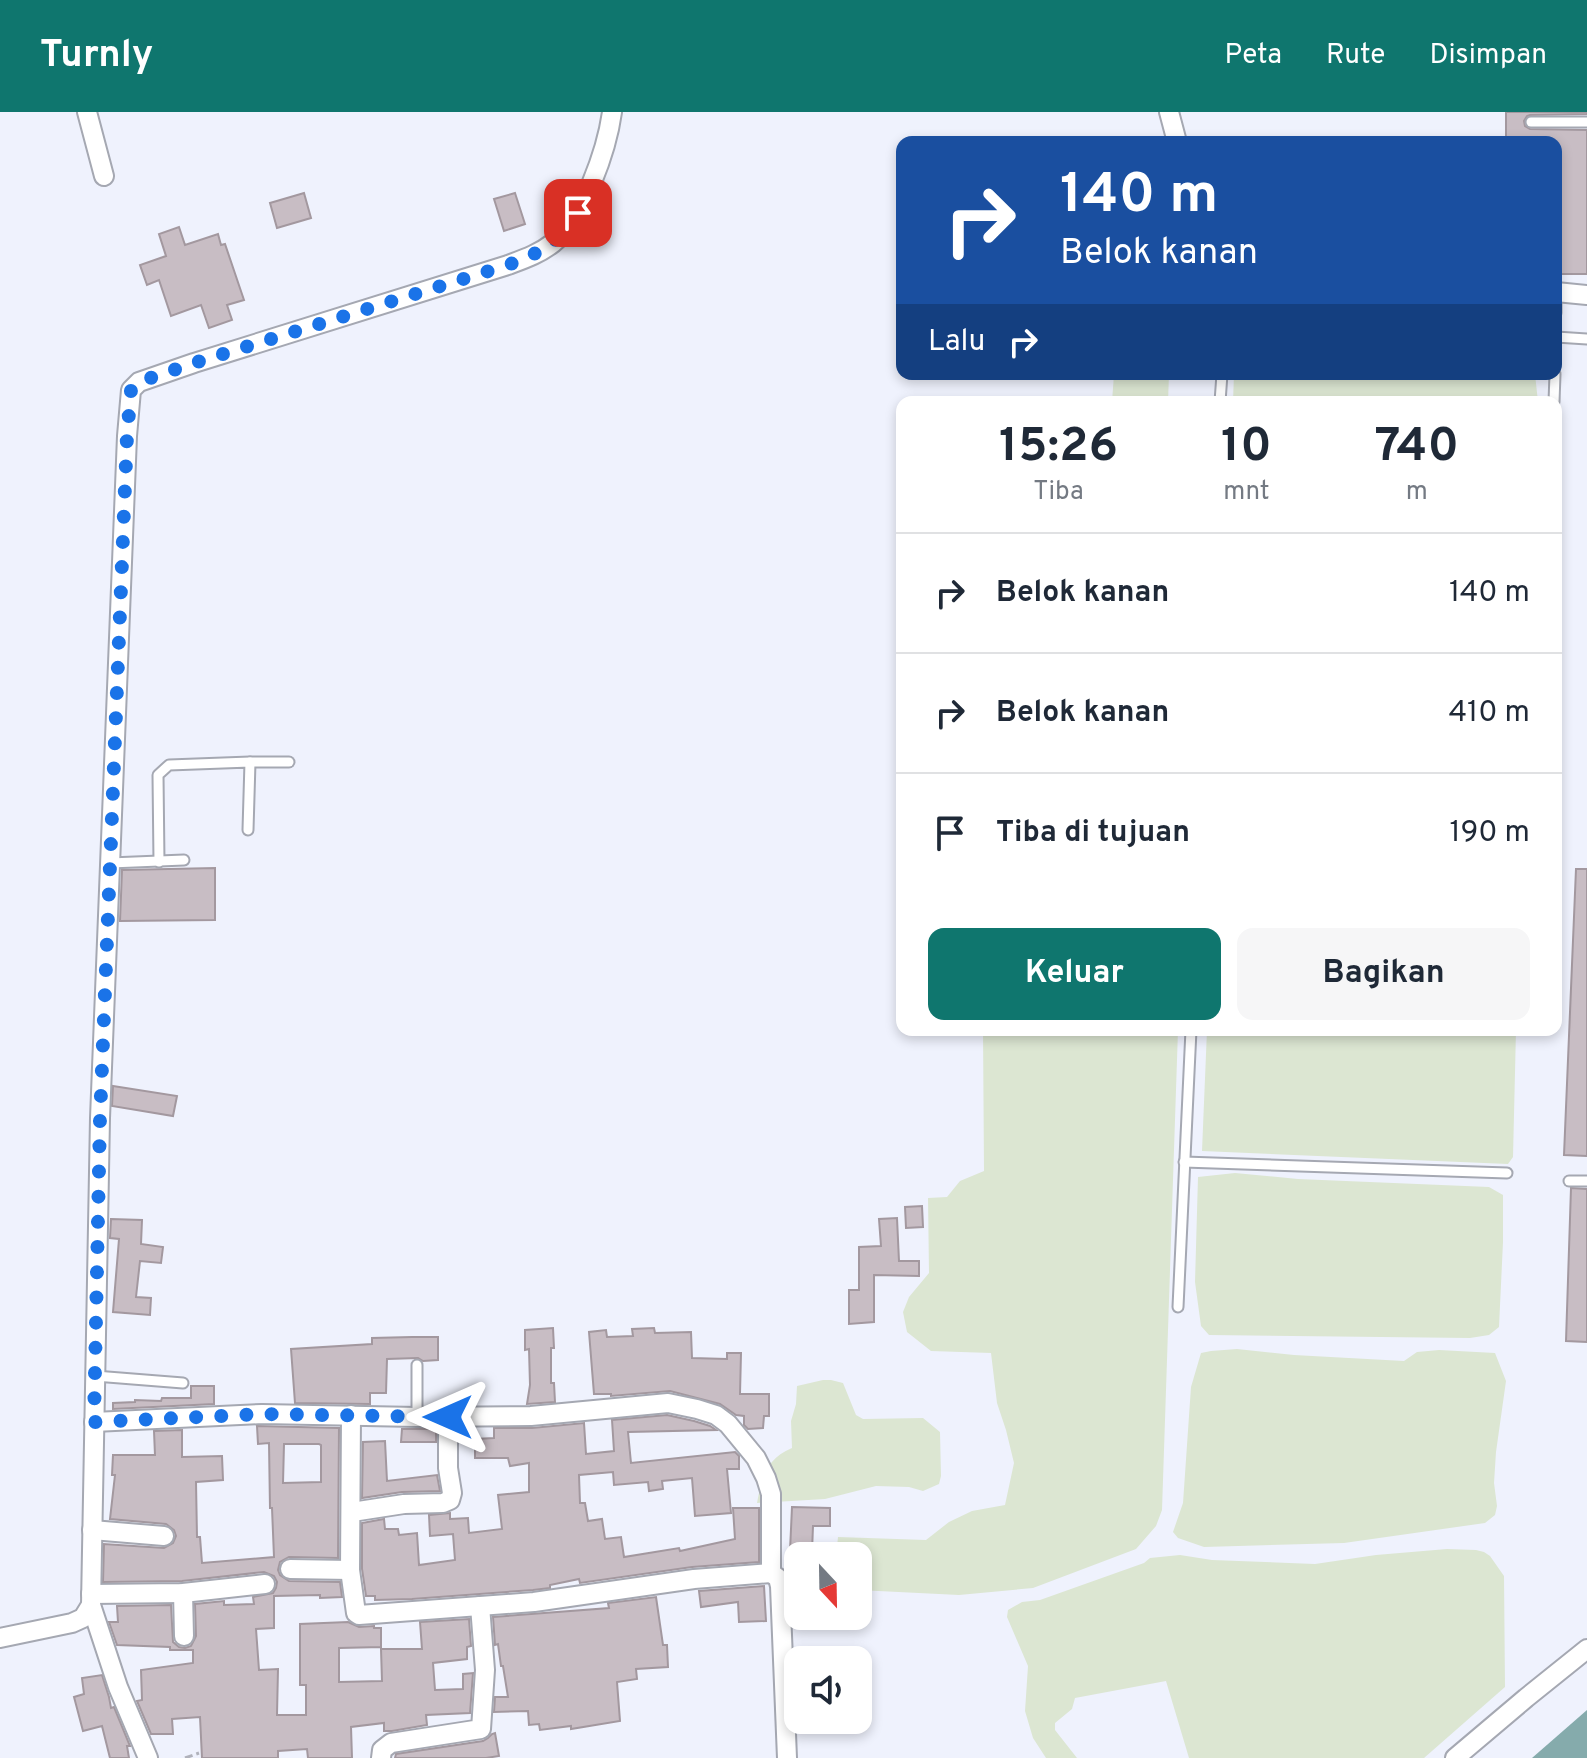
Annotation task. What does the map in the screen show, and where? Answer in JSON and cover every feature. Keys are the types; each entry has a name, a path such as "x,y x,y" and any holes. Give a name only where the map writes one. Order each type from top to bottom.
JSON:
{"street":[{"path":"87,112 104,176"},
{"path":"148,1758 118,1687 91,1600 100,1118 131,390 139,382 194,363 537,254 555,241 578,213 596,172 612,112"},
{"path":"1169,112 1175,136"},
{"path":"1562,293 1587,295"},
{"path":"94,1422 262,1414 531,1416 668,1403 697,1409 716,1415 735,1431 756,1458 766,1478 771,1494 771,1573"},
{"path":"351,1415 350,1570 356,1613 534,1602 694,1579 771,1573 778,1578 780,1586 787,1758"},
{"path":"352,1512 450,1500 448,1417"},
{"path":"92,1530 164,1536"},
{"path":"290,1569 350,1570"},
{"path":"91,1600 265,1584"},
{"path":"183,1593 184,1636"},
{"path":"0,1638 72,1623 83,1618 91,1600"},
{"path":"381,1758 382,1750 391,1743 481,1729 485,1670 480,1606"},
{"path":"1455,1758 1587,1649"}],"lane":[{"path":"1531,122 1587,122"},
{"path":"1562,337 1587,339"},
{"path":"248,830 250,762"},
{"path":"159,862 158,775 164,768 169,765 289,762"},
{"path":"110,863 184,860"},
{"path":"1178,1307 1191,1036"},
{"path":"1184,1162 1507,1173"},
{"path":"1569,1181 1587,1181"},
{"path":"417,1365 417,1417"},
{"path":"95,1376 183,1383"}],"path":[{"path":"185,1758 199,1753"}],"shaded area":[{"path":"1114,380 1169,380 1168,396 1112,396"},
{"path":"1234,380 1536,380 1537,396 1233,396"},
{"path":"983,1036 1178,1036 1162,1510 1156,1526 1136,1549 1033,1588 959,1595 872,1591 872,1542 837,1542 838,1537 926,1540 949,1522 972,1511 1005,1505 1014,1463 997,1403 991,1353 931,1351 907,1332 903,1312 909,1297 929,1273 928,1198 947,1197 960,1181 984,1171"},
{"path":"1207,1036 1516,1036 1513,1157 1508,1164 1202,1151"},
{"path":"1235,1173 1298,1179 1489,1187 1503,1195 1499,1327 1489,1335 1470,1338 1209,1335 1201,1326 1195,1282 1198,1177"},
{"path":"1237,1349 1404,1361 1417,1352 1439,1350 1495,1353 1506,1381 1496,1452 1495,1515 1485,1523 1344,1543 1204,1547 1178,1538 1173,1532 1183,1503 1191,1387 1201,1353"},
{"path":"823,1380 843,1383 856,1415 863,1419 923,1418 940,1432 939,1484 923,1491 909,1487 876,1486 825,1499 757,1503 771,1463 792,1448 791,1421 797,1386"},
{"path":"1447,1549 1484,1552 1504,1576 1505,1687 1424,1758 1189,1758 1166,1681 1075,1698 1072,1709 1055,1723 1055,1730 1077,1758 1046,1758 1033,1738 1025,1711 1028,1666 1007,1617 1008,1610 1022,1602 1040,1600 1144,1563 1150,1558 1180,1555 1212,1560 1315,1564"},
{"path":"1587,1710 1587,1758 1532,1758"}],"building":[{"path":"1506,112 1587,112 1530,115 1524,121 1530,129 1587,130 1587,274 1562,274 1562,136 1506,136"},
{"path":"304,193 311,218 277,228 270,203"},
{"path":"515,193 525,224 504,231 494,199"},
{"path":"179,227 185,245 218,234 221,245 225,244 244,300 227,305 232,320 209,328 201,305 171,316 159,280 147,285 140,265 166,256 159,234"},
{"path":"215,868 215,920 120,921 122,870"},
{"path":"1576,869 1587,869 1587,1156 1564,1155"},
{"path":"113,1086 177,1096 173,1116 112,1106"},
{"path":"1571,1188 1587,1189 1587,1342 1566,1341"},
{"path":"922,1206 923,1227 906,1228 905,1207"},
{"path":"897,1218 899,1261 919,1261 919,1276 874,1275 874,1322 849,1324 849,1290 859,1290 859,1247 881,1246 879,1219"},
{"path":"111,1219 142,1220 141,1244 163,1247 161,1263 140,1261 136,1297 151,1298 150,1315 113,1312 119,1239 110,1238"},
{"path":"553,1328 551,1383 554,1383 555,1402 527,1404 530,1385 525,1330"},
{"path":"654,1328 655,1333 691,1332 692,1358 727,1359 727,1353 741,1353 740,1394 769,1394 769,1416 764,1416 763,1428 748,1429 744,1425 744,1416 736,1415 720,1404 670,1391 611,1396 594,1394 589,1332 606,1330 607,1337 633,1336 632,1329"},
{"path":"438,1337 438,1360 387,1359 386,1393 370,1393 370,1404 295,1403 291,1349 372,1344 372,1338"},
{"path":"191,1386 214,1386 214,1404 113,1409 113,1403 191,1398"},
{"path":"667,1415 716,1430 628,1432 631,1463 735,1452 739,1456 739,1469 727,1469 731,1513 695,1516 692,1478 662,1481 663,1489 649,1491 648,1482 614,1485 613,1472 579,1475 580,1503 585,1503 588,1521 602,1519 605,1539 621,1537 624,1557 679,1548 680,1551 735,1539 733,1508 759,1508 759,1562 692,1567 580,1583 579,1579 533,1590 412,1599 375,1600 375,1596 366,1596 362,1569 362,1523 384,1519 385,1529 398,1529 399,1535 417,1533 419,1565 455,1560 453,1534 430,1536 429,1515 450,1513 450,1519 468,1518 469,1533 502,1529 498,1495 529,1492 529,1463 510,1466 508,1458 475,1458 475,1439 494,1438 494,1428 584,1423 586,1454 614,1451 612,1420"},
{"path":"257,1426 339,1428 338,1558 289,1557 280,1562 278,1570 289,1581 340,1582 342,1597 274,1596 274,1628 256,1629 259,1670 278,1669 277,1715 306,1715 306,1685 300,1685 300,1624 348,1622 359,1627 381,1628 381,1647 339,1648 339,1682 382,1681 381,1649 422,1649 420,1622 469,1619 471,1646 467,1647 467,1659 433,1663 435,1690 463,1689 463,1674 473,1673 470,1713 426,1715 427,1725 392,1731 384,1731 384,1723 351,1727 352,1758 308,1758 307,1749 278,1751 278,1758 202,1758 200,1717 172,1719 173,1734 151,1734 137,1701 142,1700 141,1670 193,1663 193,1650 117,1645 109,1622 118,1622 117,1606 171,1605 173,1642 185,1648 191,1646 196,1636 195,1604 224,1601 224,1605 254,1604 253,1597 273,1593 277,1582 274,1576 264,1572 182,1581 103,1582 104,1544 164,1548 173,1543 176,1536 166,1524 110,1519 115,1475 112,1475 113,1455 155,1455 154,1431 182,1430 182,1457 222,1456 223,1480 196,1482 197,1537 200,1537 202,1563 274,1557 269,1443 258,1444","holes":["284,1444 319,1444 321,1482 283,1483"]},
{"path":"402,1429 436,1429 436,1442 401,1442"},
{"path":"385,1441 387,1481 437,1475 440,1491 402,1492 362,1498 363,1442"},
{"path":"792,1507 830,1508 830,1526 813,1526 812,1542 790,1542"},
{"path":"764,1586 766,1621 739,1622 738,1602 701,1607 699,1591"},
{"path":"656,1597 663,1645 667,1645 668,1667 636,1669 637,1679 617,1682 620,1721 571,1729 571,1726 540,1730 539,1724 529,1725 528,1711 494,1712 495,1697 508,1697 498,1644 495,1645 493,1617 609,1608 608,1603"},
{"path":"102,1675 111,1708 114,1707 130,1746 127,1746 129,1758 110,1758 102,1726 83,1731 74,1697 84,1694 82,1678"},
{"path":"495,1733 499,1756 395,1758 396,1754 483,1741"}],"route":[{"path":"448,1417 262,1414 94,1422 100,1118 131,390 139,382 194,363 537,254 555,241 578,213"}]}
